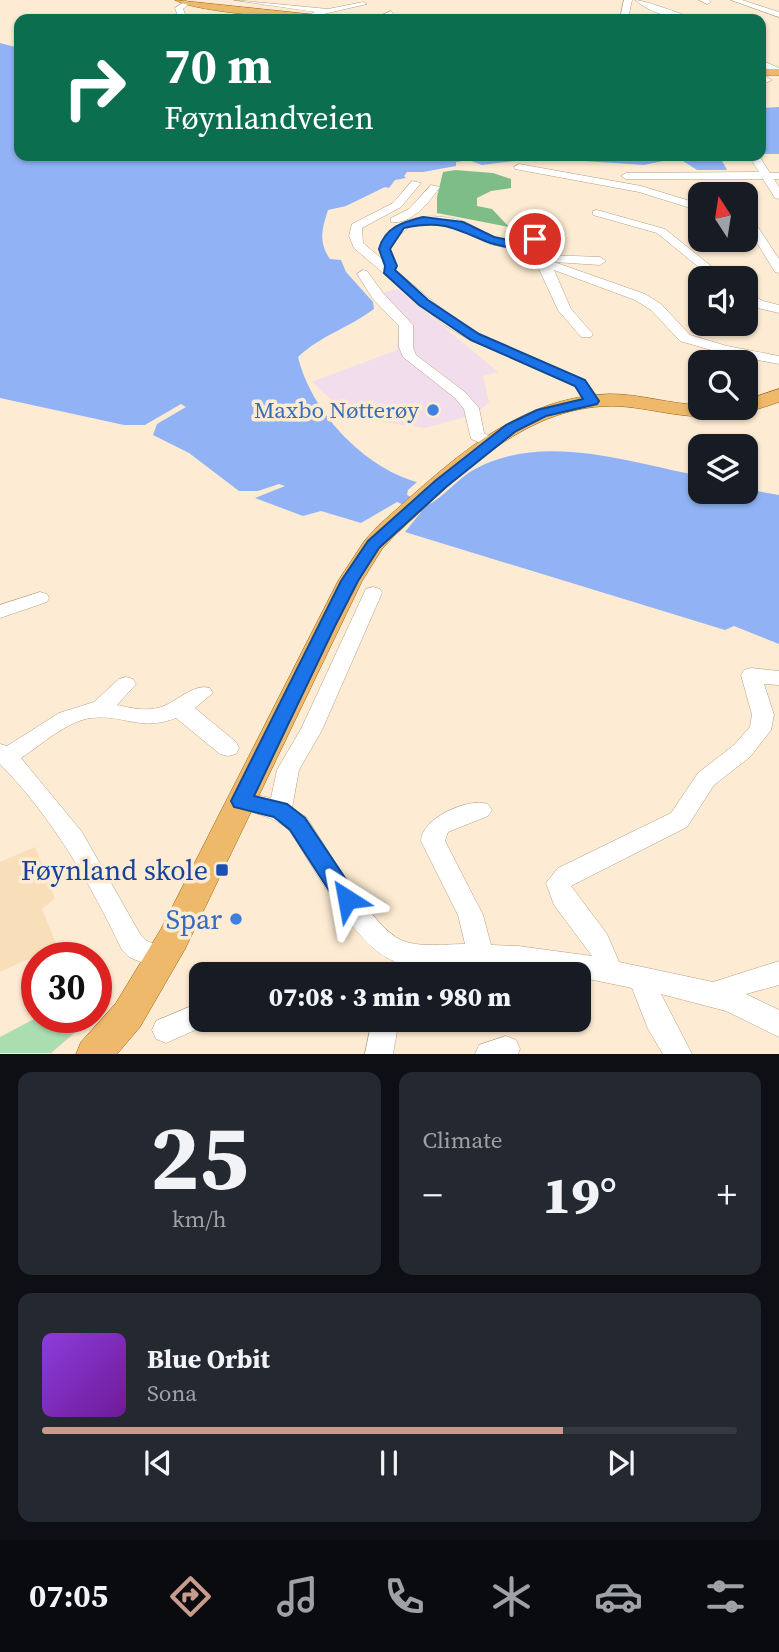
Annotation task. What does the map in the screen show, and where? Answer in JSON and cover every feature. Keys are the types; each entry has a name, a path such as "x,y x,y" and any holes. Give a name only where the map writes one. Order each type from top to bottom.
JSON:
{"main road":[{"path":"182,1 282,14"},
{"path":"758,402 779,395"},
{"path":"94,1054 128,1014 162,959 350,581 373,545 491,442 541,412 592,401 632,402 688,410"}],"street":[{"path":"238,0 321,14"},
{"path":"330,14 363,4 344,0"},
{"path":"639,0 657,10 672,14"},
{"path":"735,0 779,15"},
{"path":"657,10 680,8 671,3"},
{"path":"739,11 762,9"},
{"path":"766,20 779,21"},
{"path":"759,161 773,176 779,196"},
{"path":"519,167 641,188 688,204"},
{"path":"612,184 620,176 670,179 729,175 773,176"},
{"path":"416,183 397,205 357,224 355,229 358,245 449,322 475,337 580,383 592,401"},
{"path":"388,270 391,266 385,249 376,243 380,233 396,219 414,211 435,187"},
{"path":"597,213 661,231 705,266"},
{"path":"530,216 541,257 565,310 586,334"},
{"path":"385,249 391,235 400,226 423,220 459,224 640,297 656,307 685,338 725,351 779,360"},
{"path":"758,236 779,269"},
{"path":"541,257 600,261"},
{"path":"363,274 378,296 406,325 406,348 410,357 460,395 471,408 477,436 491,442"},
{"path":"758,303 779,309"},
{"path":"280,810 288,770 311,730 373,593"},
{"path":"0,612 40,598"},
{"path":"608,971 602,950 586,924 558,891 558,883 567,875 679,820 706,779 742,751 760,730 763,715 751,676 779,678"},
{"path":"99,710 126,684"},
{"path":"162,959 138,949 131,942 105,888 75,838 46,800 3,755 84,712 99,710 140,718 163,715 177,710 203,693"},
{"path":"177,710 188,714 228,748"},
{"path":"241,801 280,810 298,824 371,932 394,950 404,962"},
{"path":"480,810 440,825 432,834 470,915 481,954"},
{"path":"426,962 481,954 608,971 715,994 753,1009 779,1024"},
{"path":"715,994 779,973"},
{"path":"641,979 658,1020 678,1054"},
{"path":"166,1030 189,1019"},
{"path":"379,1054 384,1032"}],"shaded area":[{"path":"398,289 498,372 483,376 489,402 476,414 425,428 381,422 345,412 312,382 397,350 399,325 372,295"},
{"path":"35,847 55,898 42,909 55,942 21,942 21,962 0,972 0,862"}],"green space":[{"path":"455,170 493,173 511,179 511,188 491,191 477,198 477,206 492,209 509,227 437,213 437,197 443,172"},
{"path":"21,1026 21,1033 74,1033 51,1053 0,1053 0,1037"}],"water":[{"path":"0,43 14,47 14,161 462,161 456,162 456,166 407,172 404,176 406,178 395,180 389,188 385,187 346,206 328,210 322,235 326,253 330,259 341,260 346,272 373,302 374,309 316,343 298,357 314,397 342,434 359,450 377,464 417,482 408,490 407,495 428,505 475,469 501,458 557,451 616,458 688,473 688,504 758,504 758,491 779,495 779,644 734,626 725,630 405,532 421,512 397,502 361,523 321,511 303,516 255,498 285,486 279,484 258,491 239,491 189,453 153,435 157,424 186,407 181,404 145,425 124,425 0,398"},
{"path":"779,107 779,154 766,154 766,108"},
{"path":"472,161 515,161 482,165"},
{"path":"585,161 663,161 644,165"},
{"path":"683,161 722,161 727,170 697,170"}],"place":[{"name":"Maxbo Nøtterøy","path":"433,410"},
{"name":"Føynland skole","path":"222,870"},
{"name":"Spar","path":"236,919"}],"route":[{"path":"347,899 298,824 280,810 241,801 326,626 361,561 373,545 440,484 511,428 541,412 592,401 586,388 580,383 475,337 424,303 388,270 391,266 386,244 400,226 423,220 459,224 505,244 534,248 535,239"}]}
